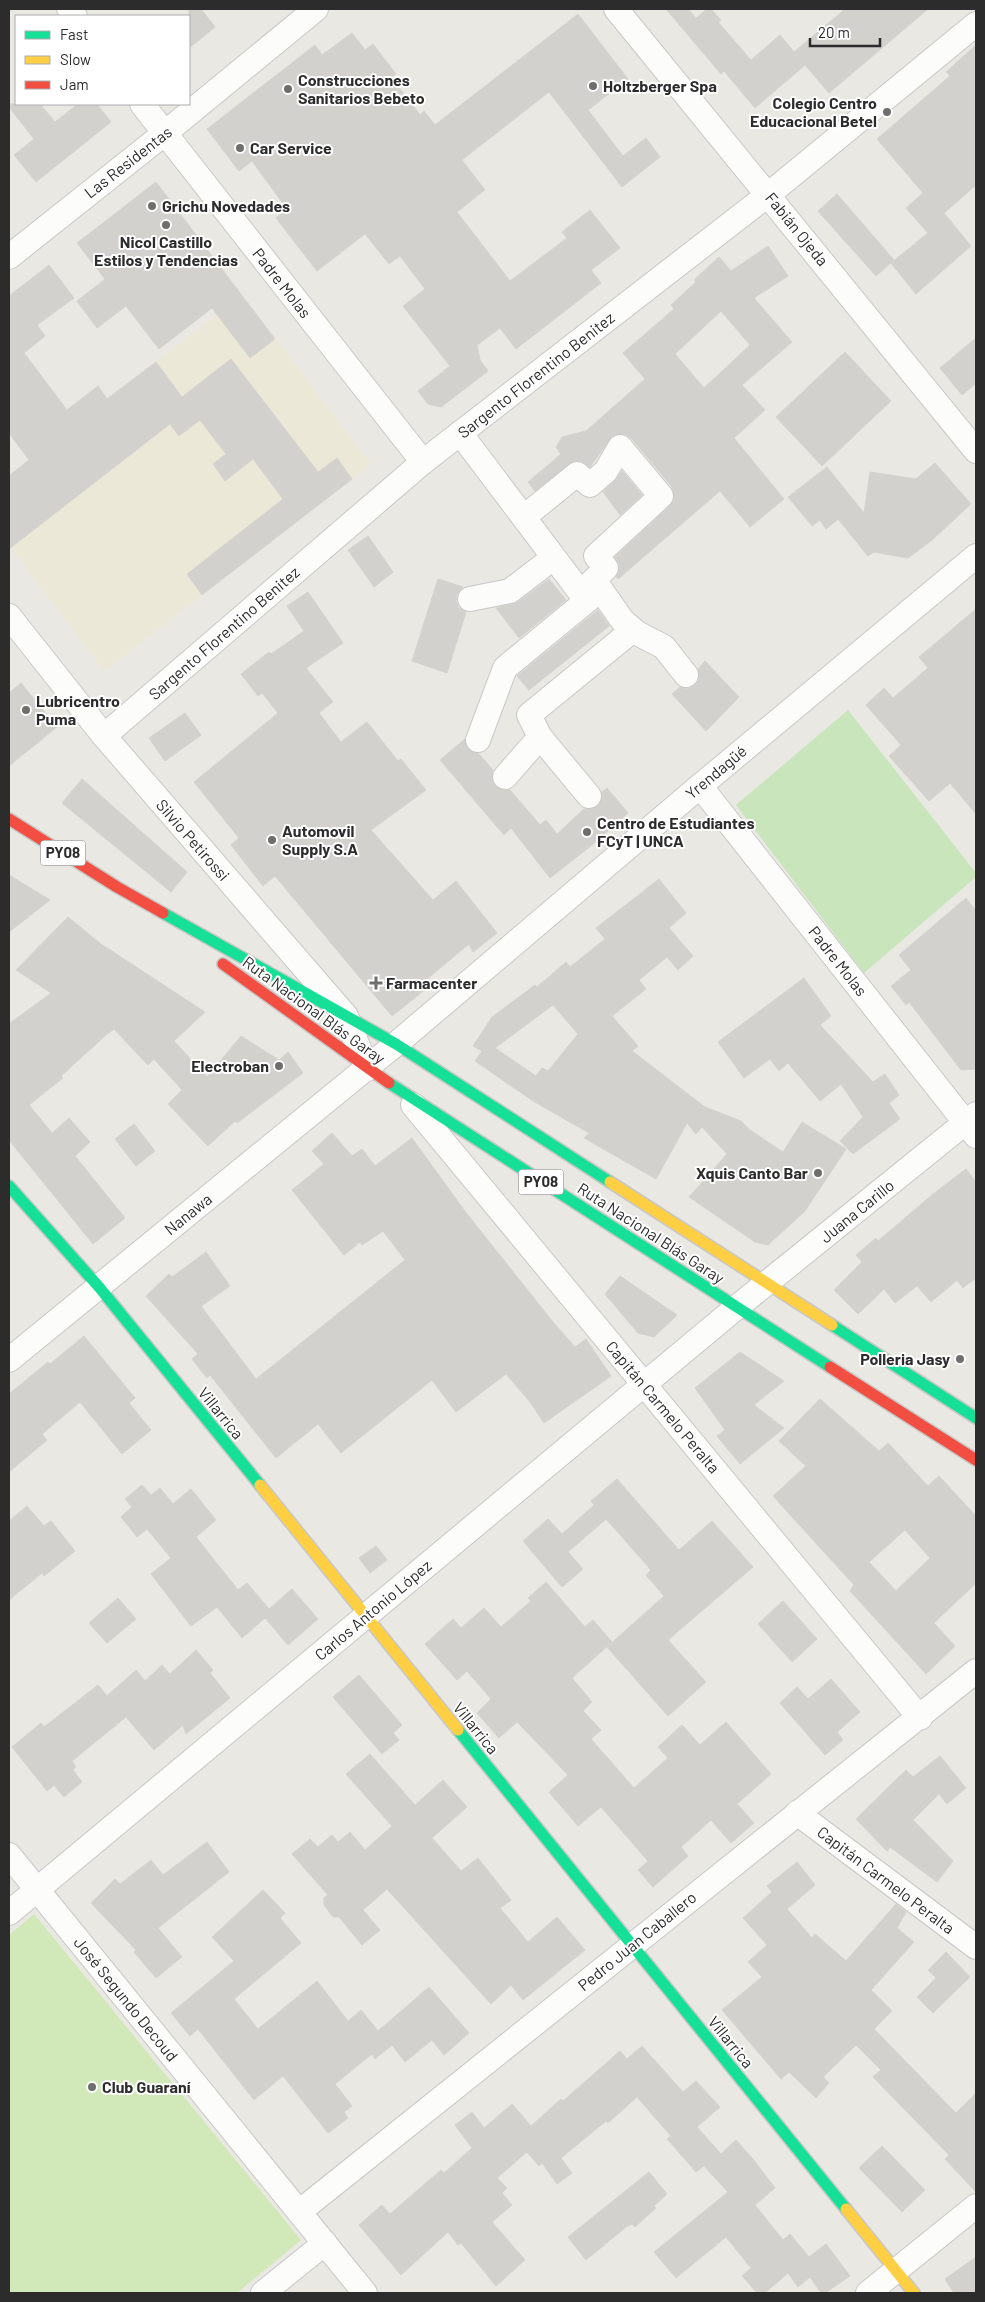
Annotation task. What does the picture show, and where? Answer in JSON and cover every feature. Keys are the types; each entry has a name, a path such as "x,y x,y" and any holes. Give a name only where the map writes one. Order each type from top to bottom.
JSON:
{"main road":[{"name":"Ruta Nacional Blás Garay","path":"9,819 117,886 396,1044 976,1418"},
{"name":"Ruta Nacional Blás Garay","path":"117,886 405,1095 976,1460"},
{"name":"Villarrica","path":"9,1186 99,1287 914,2293"}],"street":[{"name":"Las Residentas","path":"9,257 165,133 316,9"},
{"name":"Fabián Ojeda","path":"616,9 769,194 976,451"},
{"name":"Sargento Florentino Benitez","path":"104,736 423,462 769,194 976,24"},
{"name":"Padre Molas","path":"143,105 423,462"},
{"path":"460,433 580,592 597,585"},
{"path":"478,740 505,668 597,585 606,568 596,556 630,516 661,496 620,447 606,471 590,485 577,474 524,517"},
{"name":"Yrendagüé","path":"367,1068 700,786 976,556"},
{"path":"470,599 510,591 554,558"},
{"path":"597,585 622,620 633,630 664,647 686,675"},
{"name":"Silvio Petirossi","path":"9,616 104,736 346,1016 367,1068"},
{"path":"589,796 540,737 529,715 633,630"},
{"path":"505,777 540,737"},
{"name":"Padre Molas","path":"700,786 973,1124"},
{"name":"Nanawa","path":"9,1360 367,1068"},
{"name":"Capitán Carmelo Peralta","path":"405,1095 920,1718"},
{"name":"Juana Carillo","path":"737,1307 973,1124"},
{"name":"Carlos Antonio López","path":"9,1913 737,1307"},
{"name":"Pedro Juan Caballero","path":"299,2212 976,1672"},
{"name":"Capitán Carmelo Peralta","path":"797,1813 976,1947"},
{"name":"José Segundo Decoud","path":"9,1855 365,2293"},
{"path":"868,2293 976,2206"},
{"path":"263,2293 324,2243"}],"shaded area":[{"path":"242,295 371,464 104,671 9,546 9,476"}],"green space":[{"path":"848,710 976,873 976,877 864,973 736,805"},
{"name":"Club Guaraní","path":"34,1914 301,2240 237,2293 9,2293 9,1935"}],"building":[{"path":"189,9 201,9 215,27 190,47 190,15"},
{"path":"666,9 688,9 696,18 707,9 711,9 721,20 718,22 751,60 780,35 805,65 755,108 724,71 721,74"},
{"path":"845,9 928,9 829,93 794,52"},
{"path":"578,14 628,79 588,110 623,156 646,138 660,157 622,187 549,92 462,160 485,190 457,212 510,281 567,238 562,232 590,210 620,248 591,270 601,283 516,349 500,328 477,345 480,360 488,371 441,407 428,404 418,391 450,366 403,306 425,289 400,256 389,264 365,234 317,271 276,218 287,209 252,161 239,171 207,129 315,45 322,55 352,33 365,50 373,44 396,74 391,77 420,115 424,111 435,125"},
{"path":"976,45 976,185 944,213 971,246 916,294 891,263 928,233 906,208 923,193 877,139 950,76 946,72"},
{"path":"9,104 41,105 55,122 77,105 98,105 111,122 36,182 14,155 34,139 9,107"},
{"path":"156,182 275,339 250,358 212,308 159,349 126,306 97,328 77,301 105,279 77,243"},
{"path":"837,194 894,260 876,276 818,211"},
{"path":"768,246 788,276 754,298 792,342 742,385 765,410 734,438 784,499 750,527 720,491 618,579 616,577 620,566 615,557 670,506 674,500 672,487 631,438 625,434 613,435 590,467 581,461 574,461 535,491 528,482 561,454 556,447 562,437 586,431 645,379 623,353 674,309 671,305 719,257 731,271","holes":["721,311 750,345 704,388 675,354"]},
{"path":"49,265 74,298 37,325 45,336 24,353 67,410 98,386 107,399 156,362 182,397 231,359 318,472 337,458 352,479 202,595 187,574 283,499 253,459 225,481 213,464 226,454 200,420 179,436 170,424 9,549 9,476 29,460 9,433 9,296"},
{"path":"976,338 976,383 962,395 940,368"},
{"path":"845,352 891,401 822,466 776,417"},
{"path":"935,463 971,504 932,540 908,558 874,552 868,556 838,519 826,529 820,520 812,526 788,497 827,467 864,513 870,472 916,479"},
{"path":"622,471 642,495 620,515 603,492 615,481"},
{"path":"368,536 393,572 374,587 348,550"},
{"path":"438,579 463,587 457,594 456,601 459,608 466,612 447,673 412,661"},
{"path":"549,579 566,600 519,638 496,608 518,602"},
{"path":"308,592 343,643 306,668 333,702 319,713 341,742 367,722 398,761 401,759 426,790 371,830 433,900 456,881 497,933 473,952 469,944 427,979 432,984 392,1016 275,876 263,886 231,845 239,838 194,782 278,713 262,693 258,696 241,674 269,652 271,654 304,631 287,606"},
{"path":"976,609 976,814 950,783 929,801 889,756 901,745 866,705 884,688 893,698 928,668 919,657"},
{"path":"598,610 609,626 529,690 517,676"},
{"path":"705,661 739,697 706,731 672,694 680,687 687,689 695,685 699,680 698,669"},
{"name":"Lubricentro Puma","path":"21,683 57,727 9,766 9,693"},
{"path":"185,713 201,735 165,761 149,738"},
{"path":"465,739 468,749 479,754 493,770 492,781 496,787 502,790 510,790 540,825 546,820 557,834 584,809 592,809 598,806 602,800 602,792 607,788 628,813 592,845 550,878 511,828 504,835 440,760"},
{"path":"82,779 187,872 171,892 62,803"},
{"path":"9,875 50,900 9,932"},
{"path":"659,879 686,913 669,928 693,956 678,970 667,957 639,980 646,989 612,1016 638,1046 632,1051 705,1107 741,1121 750,1130 783,1152 802,1122 846,1149 805,1211 768,1245 755,1242 689,1197 727,1154 702,1127 696,1134 687,1123 656,1179 584,1138 589,1133 533,1101 475,1061 482,1051 473,1046 492,1017 535,985 537,987 566,962 570,967 605,939 596,928","holes":["553,1005 578,1034 548,1071 542,1068 536,1076 495,1048"]},
{"path":"966,898 976,911 976,1069 961,1070 909,1002 906,1005 891,986 911,970 899,955"},
{"path":"68,917 101,944 205,1012 174,1041 207,1077 241,1036 279,1060 288,1052 303,1073 237,1123 235,1121 208,1146 168,1104 182,1090 154,1059 148,1065 114,1029 106,1035 61,1076 63,1078 29,1105 52,1133 69,1118 90,1142 75,1156 125,1218 93,1244 9,1140 9,1024 51,993 16,970"},
{"path":"804,978 831,1016 820,1025 873,1082 885,1074 899,1095 889,1103 900,1119 853,1154 840,1141 863,1117 841,1084 820,1101 788,1063 779,1071 770,1059 744,1078 718,1042"},
{"path":"134,1124 155,1151 136,1166 115,1139"},
{"path":"332,1133 352,1156 362,1149 375,1166 412,1138 464,1210 553,1322 575,1347 586,1339 611,1376 544,1423 530,1402 506,1374 456,1412 432,1380 341,1453 318,1424 276,1458 210,1375 207,1378 192,1359 198,1354 146,1296 169,1274 172,1277 206,1252 230,1286 201,1306 256,1379 405,1260 383,1231 362,1245 360,1242 344,1255 292,1190 324,1164 312,1151"},
{"path":"966,1169 976,1182 976,1278 963,1288 957,1280 931,1302 917,1286 895,1303 884,1289 858,1314 834,1290 862,1262 856,1255 876,1238 878,1241 933,1194"},
{"path":"620,1276 677,1315 654,1337 638,1333 605,1294"},
{"path":"84,1336 135,1398 129,1403 151,1430 122,1454 80,1402 42,1434 47,1440 9,1472 9,1394"},
{"path":"740,1352 784,1381 754,1405 784,1428 740,1464 717,1436 725,1430 695,1388"},
{"path":"820,1399 879,1451 888,1443 928,1486 939,1476 976,1516 976,1583 934,1623 955,1646 926,1674 850,1591 854,1585 773,1496 806,1466 779,1441","holes":["905,1530 930,1558 896,1591 869,1562"]},
{"path":"617,1479 679,1550 712,1521 753,1567 668,1640 706,1682 668,1716 607,1647 664,1596 646,1575 651,1570 606,1519 568,1552 583,1569 562,1587 523,1541 548,1519 562,1534 594,1505 591,1501"},
{"path":"142,1485 151,1495 160,1488 173,1504 191,1489 216,1520 196,1537 238,1590 247,1583 269,1609 292,1589 318,1619 288,1645 265,1618 242,1638 217,1607 191,1626 151,1574 171,1558 147,1529 137,1537 121,1517 132,1507 125,1499"},
{"path":"27,1506 44,1526 51,1521 75,1551 44,1576 42,1573 9,1600 9,1521"},
{"path":"376,1546 387,1560 370,1573 359,1558"},
{"path":"546,1582 585,1627 593,1620 612,1642 572,1678 592,1702 583,1711 601,1730 591,1739 634,1788 668,1758 658,1747 682,1725 700,1745 726,1722 771,1774 737,1804 754,1823 731,1843 711,1820 681,1847 688,1856 653,1887 638,1870 648,1861 601,1807 578,1826 549,1792 568,1775 517,1722 499,1738 477,1713 491,1699 467,1671 457,1680 425,1644 453,1619 461,1628 484,1608 501,1627 531,1601 528,1598"},
{"path":"118,1598 136,1619 107,1643 89,1623"},
{"path":"783,1601 817,1639 792,1662 758,1624"},
{"path":"196,1650 213,1670 210,1673 230,1698 186,1734 183,1725 154,1750 126,1717 72,1761 76,1767 73,1770 82,1782 64,1797 54,1785 47,1791 12,1747 41,1723 44,1727 98,1685 107,1696 136,1670 145,1681 162,1665 170,1674"},
{"path":"359,1675 402,1725 393,1733 399,1740 382,1754 333,1697"},
{"path":"831,1679 860,1712 837,1732 843,1740 825,1755 780,1703 797,1687 808,1699"},
{"path":"370,1754 415,1805 443,1780 467,1807 432,1838 461,1871 478,1858 511,1900 500,1908 528,1942 557,1917 585,1950 523,2000 511,1985 491,2004 387,1889 363,1910 380,1930 362,1945 339,1917 333,1917 324,1905 324,1898 328,1895 292,1854 310,1839 318,1847 332,1835 338,1842 350,1832 365,1850 392,1826 346,1774"},
{"path":"940,1756 966,1788 947,1804 939,1794 913,1820 953,1861 937,1882 890,1847 887,1851 856,1819 906,1770 913,1777"},
{"path":"207,1842 229,1872 158,1928 182,1957 156,1978 134,1952 136,1950 91,1903 115,1879 120,1884 151,1860 163,1875"},
{"path":"797,1862 815,1885 787,1909 812,1938 815,1934 846,1961 896,1904 906,1912 897,1928 914,1942 871,1990 892,2011 874,2029 956,2113 976,2093 976,2192 945,2159 949,2155 873,2077 881,2070 856,2045 823,2077 829,2083 816,2098 789,2072 781,2079 722,2010 762,1977 748,1962 767,1945 743,1918 772,1892 767,1886"},
{"path":"263,1890 285,1913 280,1918 301,1943 234,1999 258,2029 317,1981 348,2021 361,2010 378,2031 429,1987 469,2033 444,2055 432,2040 405,2062 392,2045 375,2059 372,2054 335,2084 352,2106 344,2112 348,2118 328,2133 283,2076 254,2100 198,2029 190,2036 171,2013 234,1961 212,1937"},
{"path":"946,1952 970,1977 933,2013 917,1997 936,1978 928,1970"},
{"path":"642,2046 683,2092 696,2081 720,2107 697,2127 721,2154 736,2140 753,2159 775,2188 755,2205 783,2240 790,2234 809,2257 826,2244 850,2276 825,2293 821,2293 810,2277 798,2287 788,2273 765,2293 757,2293 742,2276 751,2268 726,2237 676,2278 654,2252 728,2192 704,2166 696,2172 667,2139 671,2136 637,2097 608,2123 606,2121 561,2158 572,2173 557,2184 542,2163 539,2166 527,2152 497,2178 507,2188 502,2193 512,2205 492,2222 525,2260 496,2286 461,2243 458,2245 448,2232 401,2275 359,2225 382,2205 390,2214 441,2170 444,2173 472,2148 455,2125 472,2112 484,2128 512,2104 531,2126 561,2099 563,2101 620,2051 627,2059"},
{"path":"882,2146 925,2190 902,2212 859,2168"},
{"path":"649,2172 667,2194 654,2206 656,2208 635,2227 632,2224 626,2227 586,2260 568,2237"},
{"path":"976,2257 976,2293 954,2293 945,2279"}],"traffic: fast":[{"path":"163,913 396,1044 610,1182"},
{"path":"389,1083 830,1367"},
{"path":"9,1186 99,1287 260,1485"},
{"path":"832,1325 976,1418"},
{"path":"458,1730 846,2209"}],"traffic: slow":[{"path":"610,1182 832,1325"},
{"path":"260,1485 458,1730"},
{"path":"846,2209 914,2293"}],"traffic: jam":[{"path":"9,819 117,887 163,913"},
{"path":"223,964 389,1083"},
{"path":"830,1367 976,1460"}],"place":[{"name":"Holtzberger Spa","path":"593,86"},
{"name":"Construcciones Sanitarios Bebeto","path":"288,89"},
{"name":"Colegio Centro Educacional Betel","path":"887,112"},
{"name":"Car Service","path":"240,148"},
{"name":"Grichu Novedades","path":"152,206"},
{"name":"Nicol Castillo Estilos y Tendencias","path":"166,225"},
{"name":"Lubricentro Puma","path":"26,710"},
{"name":"Centro de Estudiantes FCyT | UNCA","path":"587,832"},
{"name":"Automovil Supply S.A","path":"272,840"},
{"name":"Farmacenter","path":"376,983"},
{"name":"Electroban","path":"279,1066"},
{"name":"Xquis Canto Bar","path":"818,1173"},
{"name":"Polleria Jasy","path":"960,1359"},
{"name":"Club Guaraní","path":"92,2087"}]}
